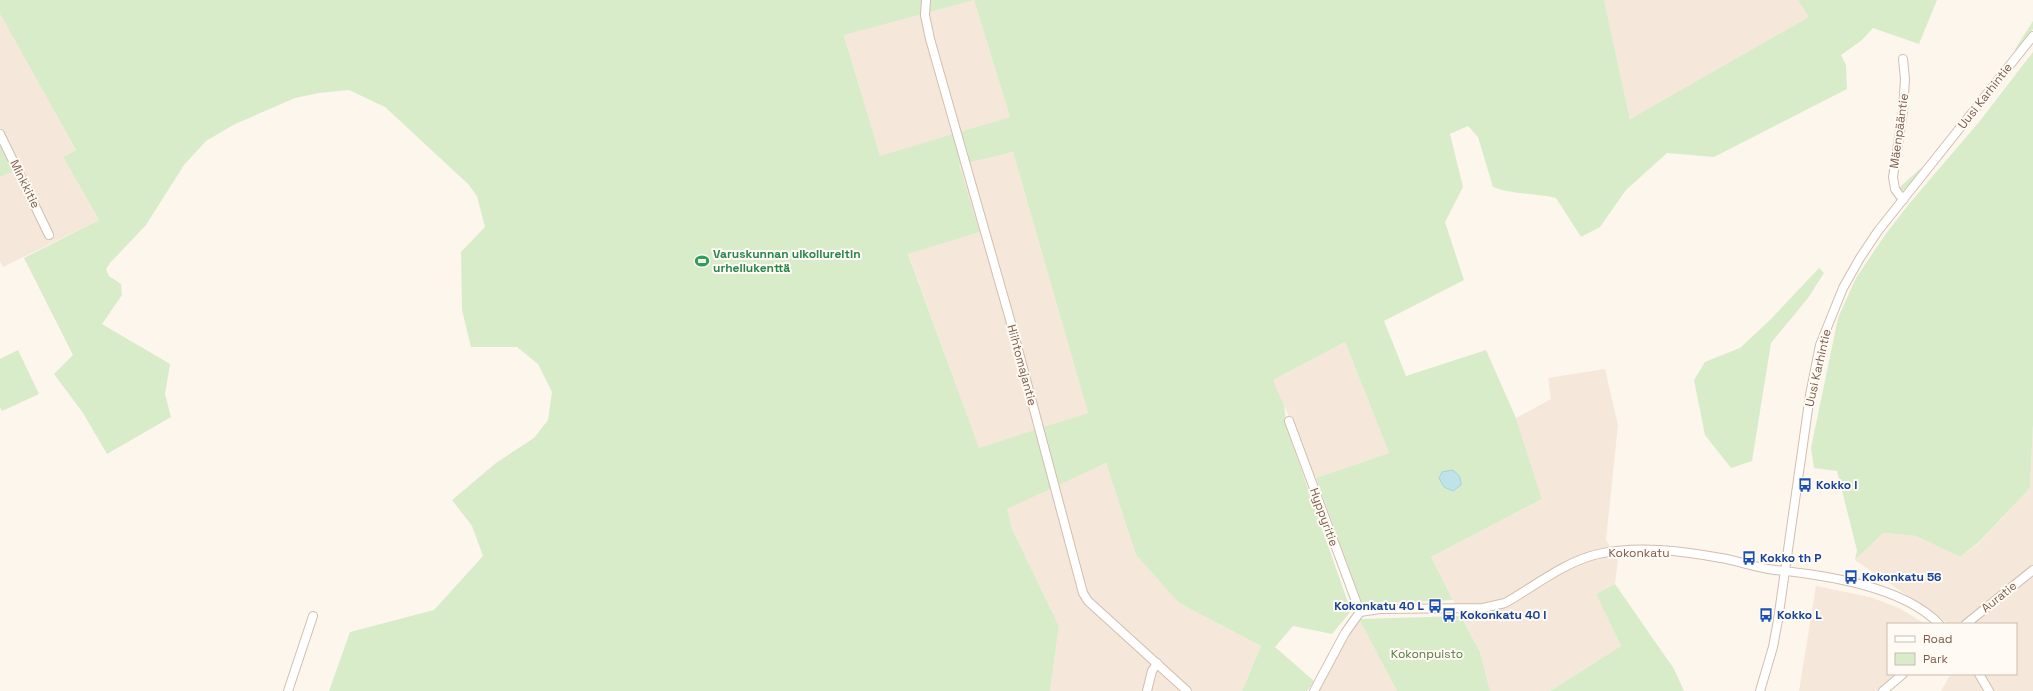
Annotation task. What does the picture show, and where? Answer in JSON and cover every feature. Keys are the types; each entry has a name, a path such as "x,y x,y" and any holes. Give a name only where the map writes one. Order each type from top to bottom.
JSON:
{"street":[{"name":"Hiihtomajantie","path":"926,0 925,15 930,40 1013,330 1083,593 1088,601 1187,691"},
{"name":"Uusi Karhintie","path":"1760,691 1773,647 1810,395 1820,345 1832,314 1850,274 1878,231 2033,36"},
{"name":"Mäenpääntie","path":"1903,59 1905,79 1903,111 1892,177 1895,189 1903,200"},
{"name":"Minkkitie","path":"0,134 49,235"},
{"name":"Hyppyritie","path":"1290,421 1360,612"},
{"name":"Kokonkatu","path":"1360,612 1380,609 1432,610 1483,608 1494,606 1505,603 1570,564 1599,554 1617,551 1656,550 1721,558 1775,570 1785,570 1866,585 1902,599 1933,618 1938,623"},
{"name":"Auratie","path":"1967,623 2033,570"},
{"path":"1314,691 1345,633 1360,612"},
{"path":"288,691 313,616"},
{"path":"1147,691 1152,671 1157,663"},
{"path":"1883,691 1902,675"},
{"path":"1980,675 1989,691"}],"shaded area":[{"path":"974,0 1010,117 880,157 844,34"},
{"path":"1604,0 1840,0 1630,119"},
{"path":"0,14 76,150 63,157 99,220 3,267 0,261 0,177 14,170 0,142"},
{"path":"1013,152 1088,413 979,449 908,253 980,232 959,165"},
{"path":"1345,342 1389,453 1316,478 1273,380"},
{"path":"1605,369 1618,425 1606,540 1618,559 1615,584 1596,594 1621,646 1550,691 1490,691 1480,652 1431,557 1542,499 1516,418 1551,399 1548,378"},
{"path":"2033,424 2033,691 1941,691 1949,677 1953,675 2017,675 2017,623 1948,623 1855,560 1883,533 1916,536 1960,557 1978,544 2030,488"},
{"path":"1106,463 1136,555 1179,603 1261,646 1242,691 1050,691 1059,626 1012,529 1006,508"},
{"path":"1816,586 1870,597 1899,608 1923,623 1887,623 1887,675 1893,675 1883,691 1799,691"},
{"path":"1359,619 1397,691 1314,691 1341,640"}],"green space":[{"path":"0,0 974,0 1604,0 1630,119 1809,17 1798,0 1937,0 1919,44 1873,28 1862,40 1841,55 1846,65 1847,89 1714,157 1667,153 1626,190 1600,227 1581,237 1556,198 1516,193 1493,187 1478,137 1468,126 1450,134 1463,187 1445,222 1464,280 1384,321 1406,376 1486,350 1516,418 1542,499 1431,557 1453,600 1362,604 1316,478 1389,453 1345,342 1273,380 1284,405 1287,429 1351,611 1332,634 1293,626 1275,647 1314,681 1307,691 1242,691 1261,646 1179,603 1136,555 1106,463 1007,509 1012,529 1059,626 1050,691 329,691 350,632 434,610 483,556 472,526 452,500 496,463 534,438 548,420 552,392 538,364 517,347 471,347 462,310 461,252 485,227 477,196 468,184 385,107 349,90 319,93 295,98 235,124 206,141 184,165 146,225 106,269 109,276 121,284 122,295 102,324 170,364 165,394 171,417 107,454 83,413 54,374 73,355 24,258 99,220 63,157 76,150 0,14","holes":["974,0 1010,117 880,156 844,35","1013,152 1088,413 979,448 908,254 980,232 959,165"]},
{"path":"2033,21 2033,29 2016,50 2015,49"},
{"path":"2033,52 2033,424 2030,488 1978,543 1960,557 1916,536 1883,533 1855,560 1857,550 1837,471 1814,468 1811,448 1838,318 1856,278 1885,235 1909,204 1979,122"},
{"path":"0,142 14,171 0,177"},
{"path":"1922,167 1905,191 1899,189 1901,186"},
{"path":"1819,268 1824,273 1808,298 1771,343 1752,461 1731,468 1705,435 1694,380 1705,362 1740,348 1771,319"},
{"path":"18,350 39,394 2,411 0,407 0,359"},
{"path":"1615,584 1674,669 1684,691 1550,691 1621,646 1596,594"},
{"name":"Kokonpuisto","path":"1461,616 1480,652 1490,691 1397,691 1359,619"}],"water":[{"path":"1452,470 1459,476 1461,482 1461,485 1453,491 1444,487 1439,478 1442,472"}],"place":[{"name":"Varuskunnan ulkoilureitin urheilukenttä","path":"702,261"},
{"name":"Kokko I","path":"1805,485"},
{"name":"Kokko th P","path":"1749,558"},
{"name":"Kokonkatu 56","path":"1851,577"},
{"name":"Kokonkatu 40 L","path":"1435,606"},
{"name":"Kokonkatu 40 I","path":"1449,615"},
{"name":"Kokko L","path":"1766,615"}]}
